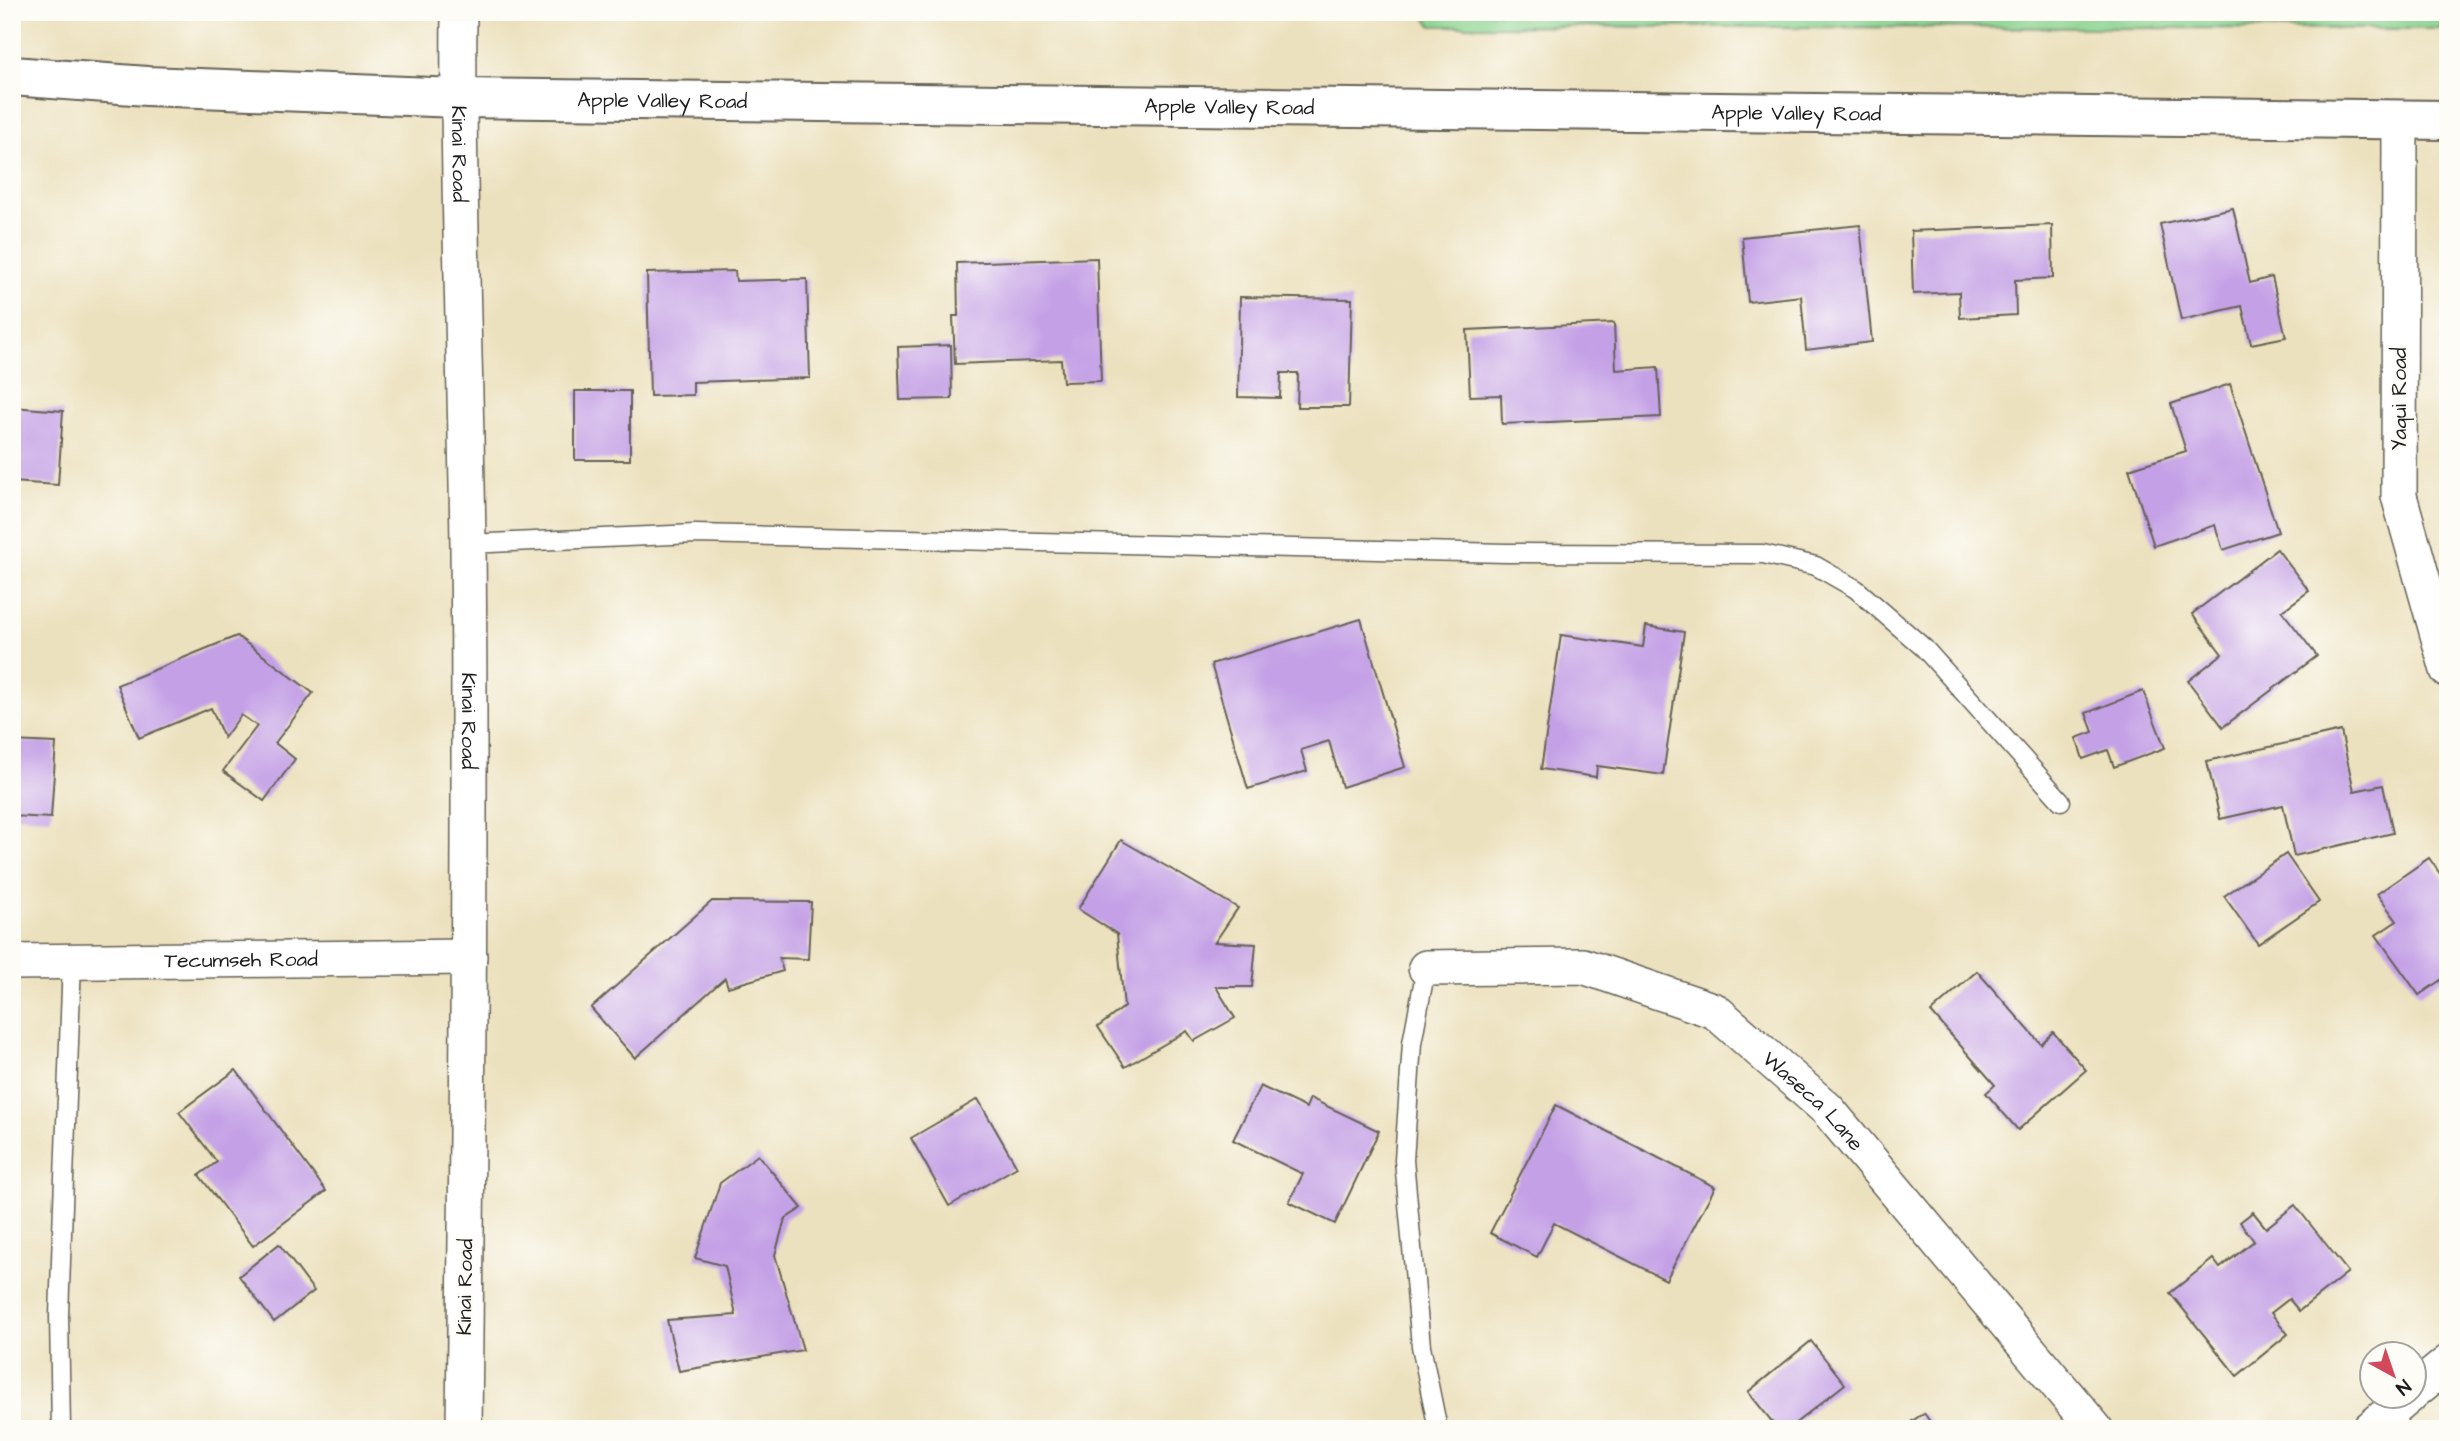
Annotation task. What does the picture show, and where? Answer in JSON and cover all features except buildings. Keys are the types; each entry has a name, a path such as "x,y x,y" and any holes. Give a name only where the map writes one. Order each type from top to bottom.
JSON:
{"main road":[{"name":"Apple Valley Road","path":"12,76 147,86 458,99 2448,120"}],"street":[{"name":"Kinai Road","path":"459,12 458,99 468,544 469,957 464,1429"},
{"name":"Yaqui Road","path":"2400,120 2399,496 2448,670"},
{"name":"Tecumseh Road","path":"12,962 469,957"},
{"name":"Waseca Lane","path":"1426,968 1583,966 1715,1011 1827,1109 2095,1429"},
{"path":"2428,1379 2448,1363"},
{"path":"2370,1429 2392,1410"}],"lane":[{"path":"468,544 695,534 1506,553 1763,554 1816,566 1856,589 1924,648 2061,801"},
{"path":"61,1429 60,1315 72,961"},
{"path":"1426,968 1412,1043 1405,1160 1421,1346 1438,1429"}],"green space":[{"path":"1421,12 2448,12 2448,29 1432,26"}]}
